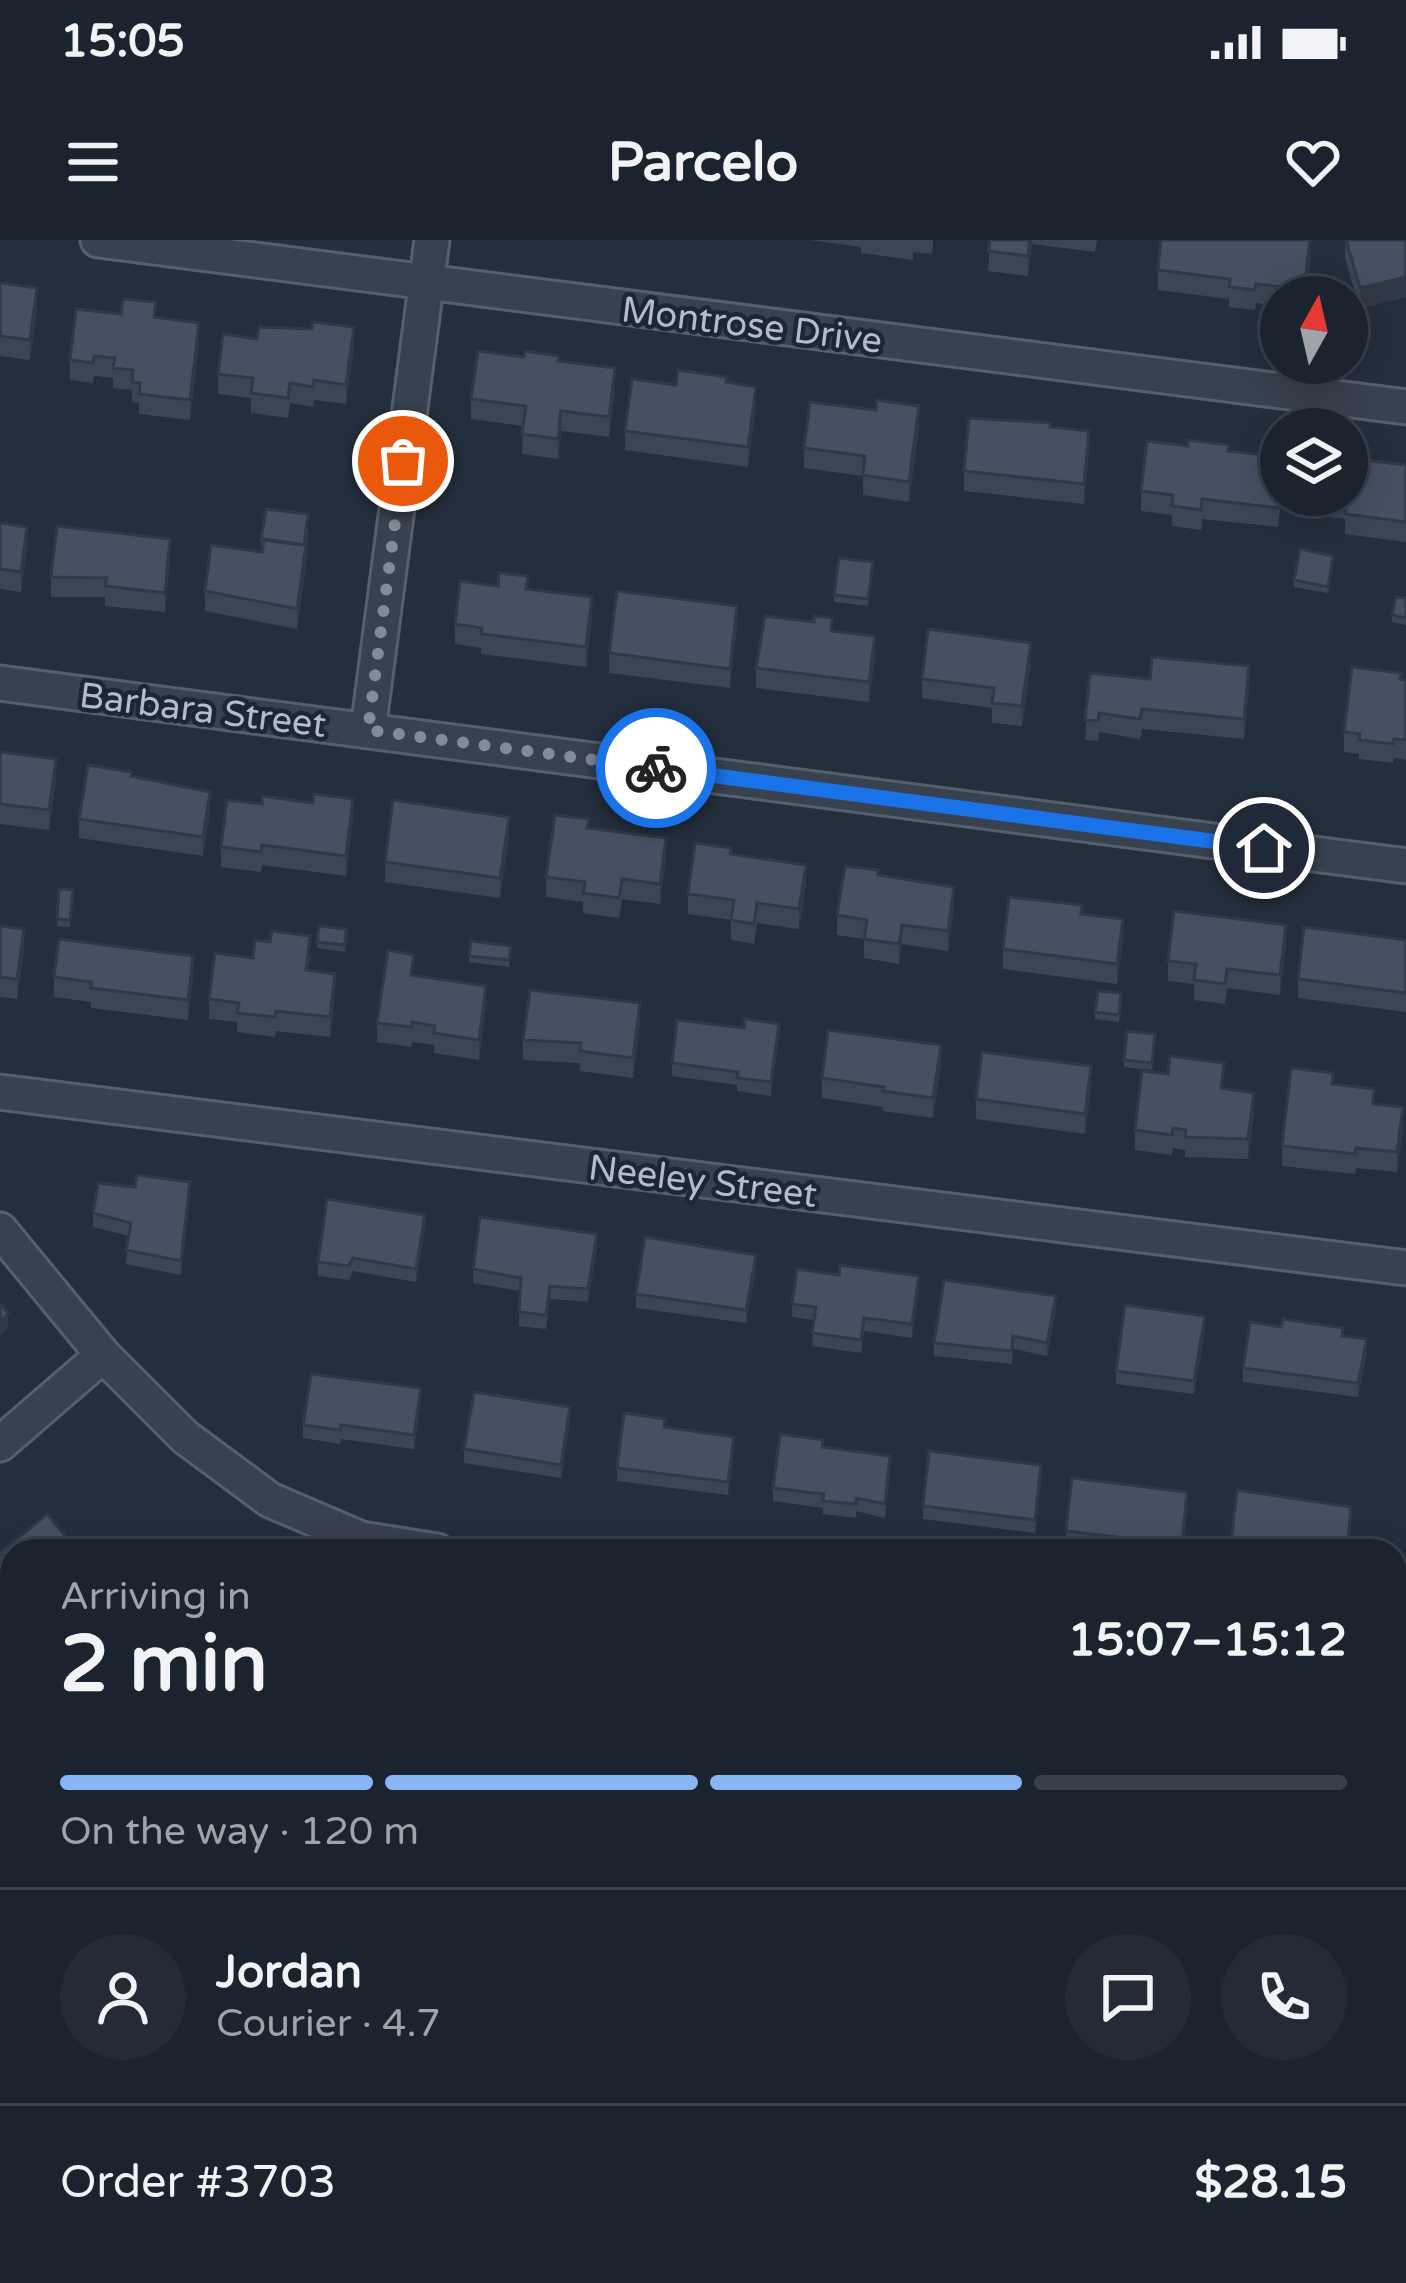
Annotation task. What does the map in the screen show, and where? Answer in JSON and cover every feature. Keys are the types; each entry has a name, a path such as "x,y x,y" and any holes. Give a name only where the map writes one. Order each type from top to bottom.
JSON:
{"street":[{"name":"Montrose Drive","path":"98,240 1406,407"},
{"path":"368,730 431,240"},
{"name":"Barbara Street","path":"0,683 1406,866"},
{"name":"Neeley Street","path":"0,1092 1406,1268"},
{"path":"0,1230 103,1355 185,1437 270,1499 359,1539"},
{"path":"0,1444 103,1355"}],"building":[{"path":"990,240 1030,240 1028,256 988,251"},
{"path":"1161,240 1310,240 1306,276 1260,276 1255,290 1229,287 1230,279 1158,270"},
{"path":"1346,240 1406,240 1406,277 1368,286 1368,276 1356,276"},
{"path":"0,283 37,288 30,340 0,336"},
{"path":"123,299 156,302 154,317 199,323 190,400 139,394 140,383 132,382 133,370 113,368 115,358 94,356 93,363 70,360 76,309 121,314"},
{"path":"313,322 354,327 346,385 314,380 313,387 290,383 288,398 251,393 253,378 218,374 223,334 257,339 259,327 312,329"},
{"path":"478,351 524,357 525,351 559,356 558,361 615,368 609,417 561,411 558,439 522,434 526,406 471,399"},
{"path":"678,370 756,387 748,447 625,431 632,379 676,385"},
{"path":"877,400 919,406 909,482 863,475 865,456 804,448 810,402 876,410"},
{"path":"969,418 1051,423 1050,427 1089,431 1084,484 964,471"},
{"path":"1188,440 1260,455 1260,506 1202,499 1201,510 1172,506 1173,495 1141,491 1147,441 1188,446"},
{"path":"1368,460 1406,465 1406,522 1360,516 1368,516"},
{"path":"266,509 308,514 304,545 261,540"},
{"path":"0,523 27,527 21,572 0,569"},
{"path":"57,526 170,539 165,593 105,586 107,578 51,577"},
{"path":"264,539 306,545 297,609 205,591 211,545 262,552"},
{"path":"1300,549 1333,556 1328,587 1294,580"},
{"path":"839,558 873,562 868,599 834,595"},
{"path":"499,573 528,576 526,589 592,597 586,647 481,634 482,628 455,624 460,581 498,586"},
{"path":"617,591 737,606 730,669 609,653"},
{"path":"1396,597 1406,598 1406,618 1392,615"},
{"path":"765,616 814,622 814,616 832,618 831,631 875,636 869,682 756,668"},
{"path":"928,629 1031,643 1022,706 992,703 994,688 922,679"},
{"path":"1152,657 1249,666 1244,719 1142,709 1140,719 1099,713 1098,721 1085,720 1090,673 1150,679"},
{"path":"1352,667 1401,673 1400,679 1406,680 1406,740 1394,739 1393,744 1359,740 1360,734 1344,732"},
{"path":"0,752 56,759 49,810 0,804"},
{"path":"88,765 210,792 203,837 79,819"},
{"path":"314,794 353,799 346,856 262,845 261,852 221,847 227,800 262,804 262,796 313,803"},
{"path":"393,800 509,817 500,878 385,862"},
{"path":"555,815 589,819 587,828 666,838 660,884 622,879 619,898 583,893 585,882 546,877"},
{"path":"695,843 731,848 730,854 806,865 799,909 757,903 754,924 731,920 734,900 688,894"},
{"path":"845,866 954,887 948,931 902,925 899,944 864,939 867,920 837,915"},
{"path":"59,889 73,890 70,920 57,919"},
{"path":"1009,897 1082,905 1081,914 1123,919 1117,964 1003,949"},
{"path":"1174,911 1286,925 1280,975 1227,969 1225,984 1194,980 1196,964 1168,961"},
{"path":"0,926 24,929 17,979 0,977"},
{"path":"319,926 346,929 345,945 317,942"},
{"path":"1304,927 1406,940 1406,993 1298,979"},
{"path":"272,931 310,936 306,970 335,974 330,1017 276,1011 275,1017 237,1013 239,1003 209,999 215,953 253,958 255,940 270,942"},
{"path":"59,939 193,956 188,1000 91,988 92,982 54,977"},
{"path":"471,941 511,946 509,960 469,956"},
{"path":"388,950 414,955 411,975 486,986 479,1040 434,1033 435,1026 412,1022 411,1027 377,1023"},
{"path":"530,990 640,1003 633,1058 580,1051 581,1043 523,1040"},
{"path":"1098,991 1121,993 1119,1015 1095,1012"},
{"path":"745,1019 779,1024 771,1082 737,1078 738,1072 672,1063 677,1020 744,1028"},
{"path":"828,1030 941,1045 933,1098 822,1078"},
{"path":"1127,1031 1155,1034 1152,1063 1124,1060"},
{"path":"982,1052 1091,1066 1085,1114 976,1099"},
{"path":"1170,1056 1224,1063 1221,1088 1254,1093 1248,1139 1185,1137 1186,1130 1173,1128 1172,1135 1135,1130 1142,1071 1168,1074"},
{"path":"1291,1068 1333,1073 1332,1084 1374,1089 1373,1104 1403,1107 1397,1152 1356,1148 1355,1154 1282,1146"},
{"path":"137,1175 190,1182 181,1261 126,1250 131,1223 93,1213 98,1183 135,1187"},
{"path":"327,1199 425,1215 416,1269 353,1258 349,1266 318,1262"},
{"path":"480,1217 597,1234 588,1289 550,1286 546,1315 519,1312 521,1278 473,1269"},
{"path":"645,1237 756,1255 746,1310 636,1294"},
{"path":"840,1265 919,1276 912,1324 864,1318 861,1340 812,1333 816,1307 792,1304 797,1269 839,1275"},
{"path":"944,1280 1056,1296 1047,1343 1013,1336 1012,1351 934,1343"},
{"path":"1125,1305 1205,1316 1194,1381 1116,1371"},
{"path":"1283,1319 1343,1328 1342,1336 1367,1339 1358,1383 1243,1368 1250,1322 1281,1327"},
{"path":"311,1374 421,1388 414,1435 303,1425"},
{"path":"474,1392 570,1407 561,1465 464,1449"},
{"path":"624,1413 665,1419 664,1427 734,1437 728,1482 617,1468"},
{"path":"780,1434 823,1440 822,1447 890,1456 885,1504 856,1498 856,1504 823,1501 824,1494 773,1488"},
{"path":"929,1451 1041,1465 1035,1520 923,1506"},
{"path":"1072,1478 1187,1492 1183,1539 1066,1531"},
{"path":"1237,1490 1351,1507 1348,1539 1231,1539"},
{"path":"47,1514 68,1539 17,1539"}],"way so far":[{"path":"403,461 368,730 656,768"}],"route":[{"path":"656,768 1264,848"}]}
